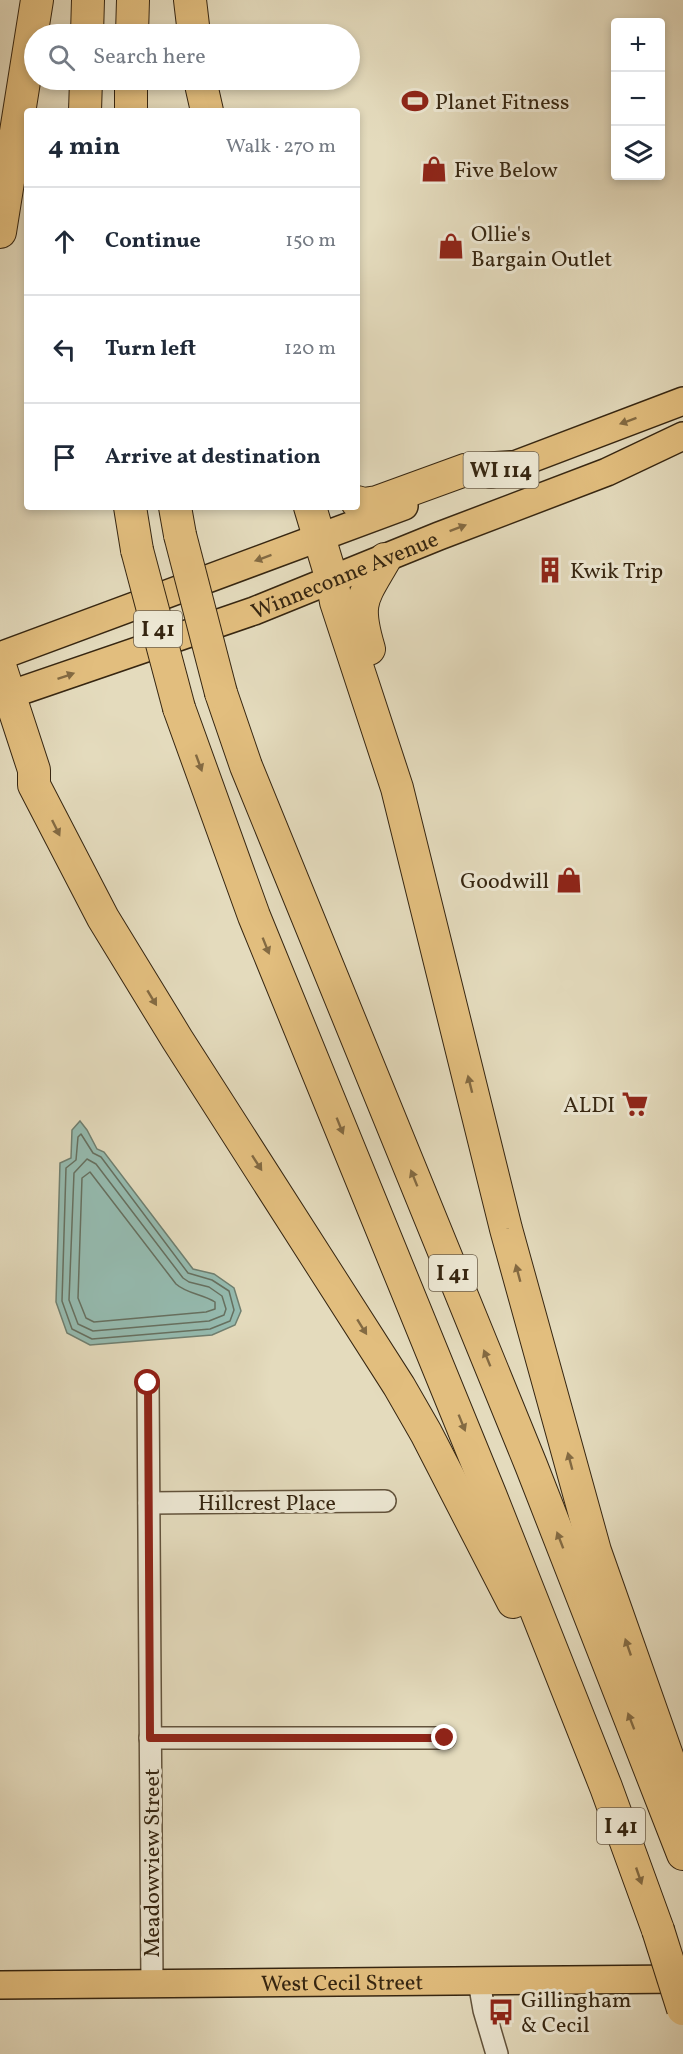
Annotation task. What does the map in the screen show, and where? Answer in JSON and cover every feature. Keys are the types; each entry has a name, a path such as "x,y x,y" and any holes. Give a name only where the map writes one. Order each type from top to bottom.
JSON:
{"highway":[{"path":"33,24 37,0"},
{"path":"87,24 88,0"},
{"path":"132,24 133,0"},
{"path":"190,0 193,24"},
{"path":"0,232 24,82"},
{"path":"85,108 86,90"},
{"path":"131,90 131,108"},
{"path":"202,90 206,108"},
{"path":"360,503 377,502 465,470 511,467"},
{"name":"I 41","path":"130,510 137,550 179,708 254,916 490,1494 610,1798 658,1930 683,2009"},
{"path":"311,510 332,580 336,602 397,788 506,1229 595,1551 683,1801"},
{"name":"I 41","path":"177,521 221,693 246,766 526,1454 683,1854"},
{"path":"385,558 363,598 361,622 401,752 397,788"},
{"path":"4,686 34,770 34,785"},
{"path":"0,736 10,747 23,776 34,785 109,928 177,1039 362,1325 421,1424 505,1584 558,1707 580,1723"}],"main road":[{"name":"Winneconne Avenue","path":"0,656 683,401"},
{"name":"Winneconne Avenue","path":"4,686 254,611 439,536 607,472 683,436"},
{"name":"West Cecil Street","path":"0,1984 683,1979"}],"street":[{"name":"Meadowview Street","path":"148,1383 152,1983"},
{"name":"Hillcrest Place","path":"149,1503 385,1501"},
{"path":"150,1738 445,1738"},
{"path":"479,1982 484,2010 497,2054"}],"water":[{"path":"80,1121 97,1149 104,1152 193,1269 214,1274 234,1288 241,1311 235,1325 212,1335 90,1345 67,1333 56,1302 60,1163 71,1158 72,1130"}],"place":[{"name":"Planet Fitness","path":"415,101"},
{"name":"Five Below","path":"434,169"},
{"name":"Ollie's Bargain Outlet","path":"451,246"},
{"name":"Kwik Trip","path":"550,570"},
{"name":"Goodwill","path":"569,880"},
{"name":"ALDI","path":"635,1104"},
{"name":"Gillingham & Cecil","path":"501,2012"}],"route":[{"path":"148,1383 150,1738 445,1738"}]}
